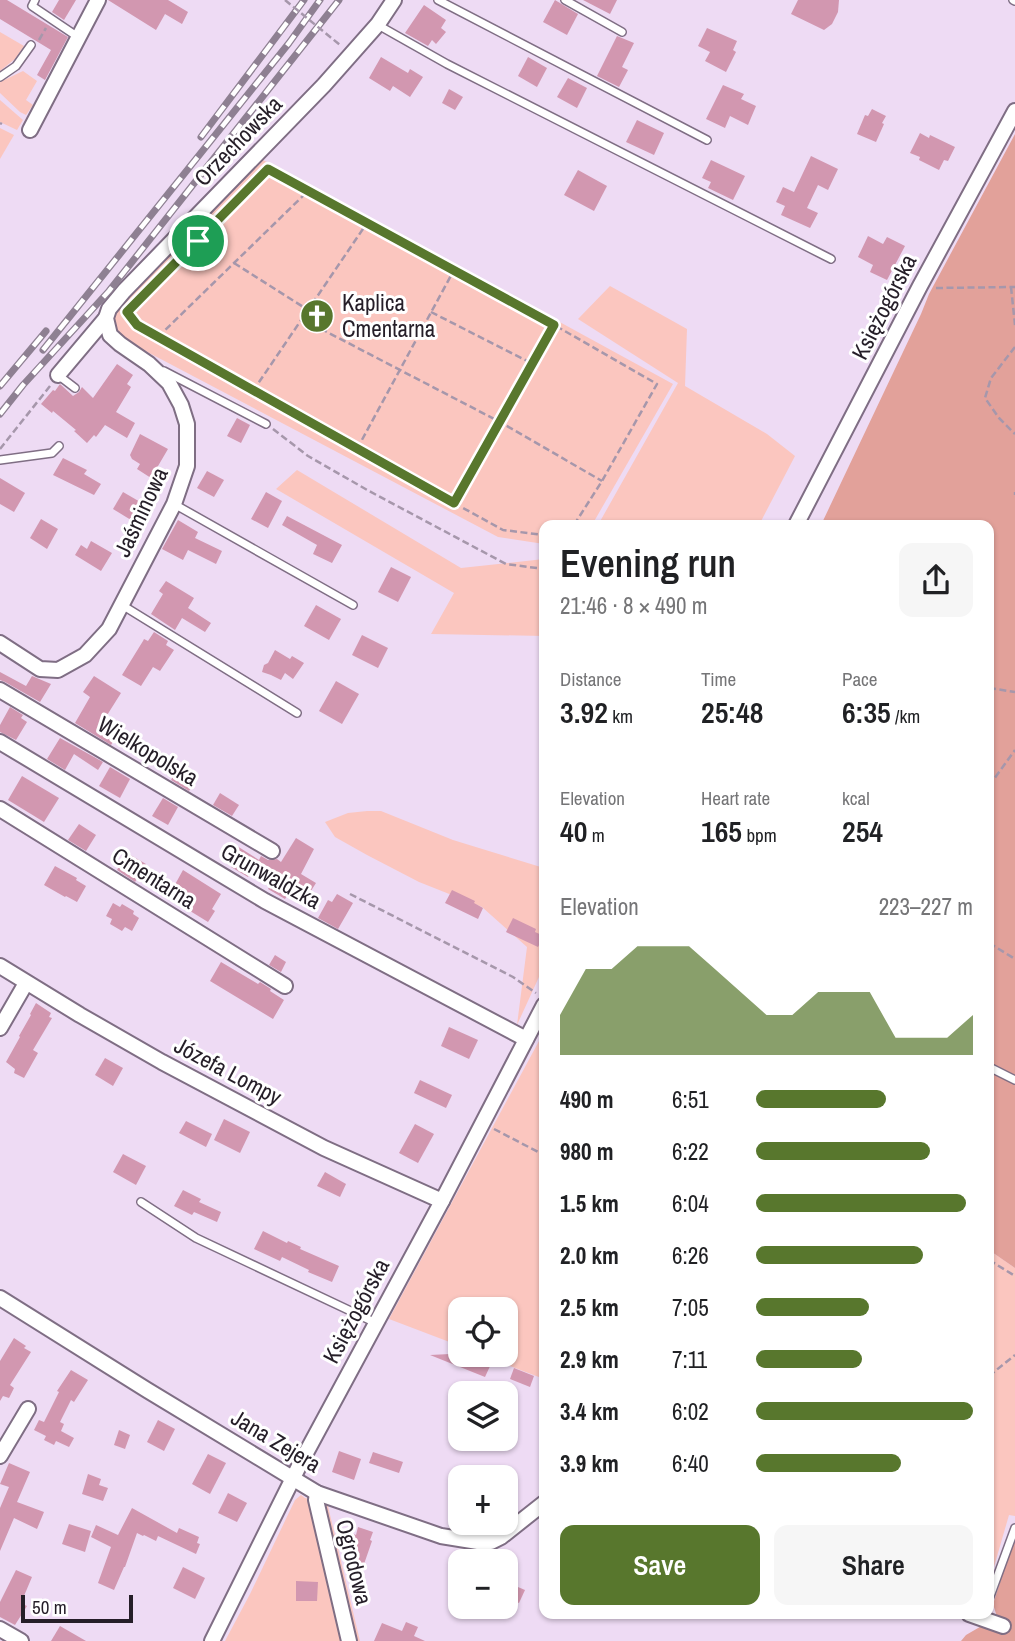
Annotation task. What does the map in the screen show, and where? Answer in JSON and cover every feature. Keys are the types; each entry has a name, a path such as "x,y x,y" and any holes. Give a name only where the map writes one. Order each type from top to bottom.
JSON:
{"street":[{"path":"30,130 98,0"},
{"name":"Orzechowska","path":"58,375 108,318 124,291 287,124 378,24 394,0"},
{"name":"Księżogórska","path":"799,520 920,286 1015,111"},
{"name":"Jaśminowa","path":"0,643 40,669 58,670 85,655 109,629 174,504 187,466 187,424 181,405 169,383 149,364 110,335 108,318"},
{"name":"Wielkopolska","path":"0,690 272,851"},
{"name":"Grunwaldzka","path":"0,743 265,901 526,1039"},
{"name":"Cmentarna","path":"0,809 285,986"},
{"name":"Józefa Lompy","path":"0,966 163,1062 324,1148 442,1201"},
{"path":"0,1028 26,983"},
{"name":"Księżogórska","path":"212,1641 293,1479 526,1039 539,1007"},
{"name":"Jana Zejera","path":"0,1298 317,1493 441,1536 478,1542 491,1542 501,1537 539,1507"},
{"path":"0,1456 28,1409"},
{"name":"Ogrodowa","path":"317,1493 316,1500 349,1641"},
{"path":"988,1619 1003,1626"},
{"path":"0,1629 21,1641"}],"lane":[{"path":"35,0 32,6 78,37"},
{"path":"438,0 707,140"},
{"path":"565,0 622,32"},
{"path":"378,24 447,64 831,259"},
{"path":"0,77 16,66 31,45"},
{"path":"149,364 266,424"},
{"path":"58,375 75,388"},
{"path":"0,460 52,453 59,446"},
{"path":"174,504 353,605"},
{"path":"122,604 297,713"},
{"path":"994,1070 1015,1080"},
{"path":"141,1202 196,1238 376,1323"},
{"path":"994,1585 1015,1528"}],"path":[{"path":"285,0 340,45"},
{"path":"31,45 37,44 51,19"},
{"path":"108,318 114,325 268,169 657,384 577,520"},
{"path":"159,337 308,191"},
{"path":"253,391 367,223"},
{"path":"234,264 308,310"},
{"path":"357,449 454,270"},
{"path":"929,289 1013,287 1015,325"},
{"path":"127,312 137,325 503,530 539,534"},
{"path":"431,312 533,364"},
{"path":"302,319 500,422 602,481"},
{"path":"454,503 554,325"},
{"path":"1015,347 991,378 985,398 1015,434"},
{"path":"0,449 58,375"},
{"path":"266,424 308,456 506,564 539,568"},
{"path":"994,689 1015,692"},
{"path":"994,779 1015,751"},
{"path":"350,894 513,977 539,998"},
{"path":"994,946 1015,959"},
{"path":"481,1123 539,1152"},
{"path":"994,1263 1015,1276"},
{"path":"994,1372 1015,1355"}],"shaded area":[{"path":"0,32 24,46 15,59 0,71"},
{"path":"23,71 37,81 26,100 33,105 26,115 0,93 0,82"},
{"path":"0,100 23,120 17,130 0,122"},
{"path":"0,128 14,135 0,159"},
{"path":"1015,134 1015,1268 994,1253 994,520 823,520 929,294"},
{"path":"263,160 673,384 595,520 539,520 539,543 498,537 117,336 111,314"},
{"path":"610,286 687,329 685,386 767,434 795,456 762,520 601,520 678,383 578,319"},
{"path":"297,470 461,568 539,560 539,636 431,634 454,593 276,489"},
{"path":"381,811 453,840 539,866 539,977 517,1025 527,947 482,907 419,882 335,837 325,822 348,813"},
{"path":"539,1041 539,1377 512,1367 518,1367 518,1297 448,1297 448,1341 389,1319"},
{"path":"994,1253 1015,1268 1015,1516 1009,1515 994,1567"},
{"path":"301,1495 327,1502 360,1641 225,1641 295,1500"},
{"path":"1015,1537 1015,1641 961,1641 966,1635 997,1617 994,1601"}],"building":[{"path":"0,0 7,0 68,37 45,80 37,75 51,50 0,19"},
{"path":"59,0 76,0 64,20 52,12"},
{"path":"108,0 168,0 188,12 182,24 165,14 156,30"},
{"path":"555,0 578,14 567,35 543,22"},
{"path":"583,0 617,0 610,14"},
{"path":"798,0 839,0 838,12 832,24 824,30 791,14"},
{"path":"424,5 446,20 441,28 446,32 436,44 432,40 428,46 405,33"},
{"path":"707,28 737,41 733,50 736,52 726,72 705,61 710,52 698,46"},
{"path":"617,36 634,43 622,67 628,70 619,87 597,76"},
{"path":"381,57 408,73 410,69 423,77 410,97 393,86 390,91 369,78"},
{"path":"528,57 547,68 537,87 518,76"},
{"path":"568,78 587,88 577,108 557,97"},
{"path":"723,85 744,94 741,99 756,106 748,125 730,116 725,128 706,119"},
{"path":"449,89 463,97 455,110 442,103"},
{"path":"872,109 886,116 876,142 857,134 865,115 868,116"},
{"path":"637,120 664,133 654,155 626,142"},
{"path":"920,133 955,147 948,161 944,160 939,170 910,153"},
{"path":"811,156 838,169 828,190 818,185 807,208 818,213 810,228 781,215 785,206 776,202 783,187 794,192"},
{"path":"711,160 745,176 733,200 708,188 711,182 702,178"},
{"path":"578,170 607,186 594,211 564,195"},
{"path":"868,236 883,244 887,237 905,246 887,280 870,272 873,265 858,257"},
{"name":"Kaplica Cmentarna","path":"316,308 326,314 319,325 309,318"},
{"path":"117,364 133,375 127,384 131,387 116,412 135,423 127,438 105,425 96,437 94,435 87,443 74,431 76,430 41,404 60,384 73,396 82,387 93,398"},
{"path":"237,418 250,425 241,443 227,436"},
{"path":"140,434 168,449 151,478 137,469 140,464 130,455"},
{"path":"63,458 87,470 84,474 101,484 94,495 53,475"},
{"path":"207,471 224,480 214,497 197,488"},
{"path":"0,478 25,493 14,512 0,504"},
{"path":"123,492 142,503 131,520 113,509"},
{"path":"266,492 282,501 268,528 251,519"},
{"path":"287,516 342,545 332,563 313,554 317,545 282,525"},
{"path":"41,519 58,529 47,549 30,538"},
{"path":"178,520 198,532 195,538 222,551 216,564 188,550 183,560 162,549"},
{"path":"91,541 112,553 101,571 75,555 81,545 87,549"},
{"path":"391,567 411,577 398,602 378,592"},
{"path":"166,581 194,598 188,608 211,623 205,632 182,618 175,630 151,614 163,594 159,591"},
{"path":"316,605 341,619 329,640 304,626"},
{"path":"154,632 168,641 166,645 174,650 160,671 153,667 141,686 122,675 144,639 148,641"},
{"path":"362,635 388,648 378,668 352,655"},
{"path":"275,650 304,663 293,679 285,673 281,680 262,672"},
{"path":"0,672 26,686 32,676 51,684 40,702 0,680"},
{"path":"94,676 121,693 104,720 120,730 111,745 75,723 90,697 83,692"},
{"path":"336,681 359,694 342,724 319,711"},
{"path":"10,707 23,715 21,718 27,722 16,740 0,732 0,725"},
{"path":"60,738 103,762 98,770 74,754 65,770 47,759"},
{"path":"179,766 198,776 189,791 171,780"},
{"path":"110,767 130,779 120,798 99,786"},
{"path":"22,776 59,798 44,822 8,800"},
{"path":"220,793 239,805 232,816 213,805"},
{"path":"163,798 178,807 168,825 152,816"},
{"path":"79,824 96,835 86,851 68,840"},
{"path":"296,838 314,849 301,874 316,883 309,894 294,885 285,899 268,889 272,883 252,870 248,877 231,867 234,859 231,856 237,846 259,860 261,856 281,862"},
{"path":"127,853 146,864 135,882 117,870"},
{"path":"55,866 86,886 77,902 44,885"},
{"path":"183,870 221,894 208,922 182,906 187,898 172,890"},
{"path":"452,890 483,908 478,919 445,903"},
{"path":"337,894 353,903 338,929 318,918 328,900 332,902"},
{"path":"113,903 120,907 122,904 134,911 133,914 139,918 132,931 125,927 122,931 110,924 112,919 106,916"},
{"path":"513,918 536,929 539,945 538,947 506,932"},
{"path":"275,955 286,962 281,972 269,965"},
{"path":"221,962 258,984 260,982 284,1000 273,1019 210,981"},
{"path":"36,1003 51,1013 49,1017 52,1018 33,1050 38,1053 24,1078 14,1073 15,1069 6,1062"},
{"path":"449,1027 478,1040 469,1059 441,1046"},
{"path":"105,1058 123,1068 113,1086 95,1075"},
{"path":"420,1080 452,1095 446,1108 414,1093"},
{"path":"224,1119 250,1132 240,1153 214,1140"},
{"path":"186,1121 212,1134 206,1147 179,1133"},
{"path":"415,1124 434,1134 418,1163 399,1153"},
{"path":"123,1154 146,1166 136,1185 113,1172"},
{"path":"325,1172 346,1184 340,1197 317,1186"},
{"path":"183,1190 201,1199 199,1202 221,1212 217,1222 194,1212 192,1215 174,1206"},
{"path":"263,1231 339,1266 332,1282 282,1257 280,1261 254,1249"},
{"path":"14,1338 31,1352 10,1385 14,1388 9,1398 3,1396 0,1401 0,1361"},
{"path":"448,1354 448,1362 430,1355"},
{"path":"460,1367 490,1367 485,1377"},
{"path":"514,1368 534,1376 530,1387 510,1379"},
{"path":"71,1370 88,1380 74,1402 71,1400 60,1422 64,1424 61,1431 74,1438 69,1447 56,1441 54,1445 44,1440 46,1436 34,1430 39,1420 44,1422 59,1392 57,1391"},
{"path":"158,1420 175,1429 164,1451 147,1442"},
{"path":"119,1430 130,1435 125,1449 114,1445"},
{"path":"339,1451 361,1459 354,1480 332,1472"},
{"path":"373,1452 403,1462 399,1473 369,1463"},
{"path":"208,1454 226,1463 210,1494 192,1484"},
{"path":"9,1463 30,1472 17,1502 44,1512 37,1529 14,1518 0,1551 0,1508 9,1487 0,1484"},
{"path":"88,1474 101,1479 99,1485 108,1488 103,1501 82,1494"},
{"path":"228,1493 247,1503 237,1522 218,1513"},
{"path":"132,1508 177,1533 179,1528 199,1537 197,1543 200,1544 196,1554 158,1536 156,1541 137,1533 114,1590 98,1583 111,1547 91,1537 96,1525 118,1535"},
{"path":"69,1524 91,1531 85,1552 62,1544"},
{"path":"358,1527 373,1532 363,1567 345,1561"},
{"path":"183,1567 205,1578 195,1599 173,1588"},
{"path":"16,1570 32,1577 21,1603 27,1606 15,1625 0,1617 0,1602"},
{"path":"296,1581 318,1582 317,1601 296,1601"},
{"path":"518,1587 525,1590 518,1603"},
{"path":"406,1622 418,1627 414,1636 425,1641 374,1641 382,1623 402,1631"},
{"path":"60,1626 86,1641 51,1641"}],"railway":[{"path":"201,137 304,0"},
{"path":"43,350 289,43 320,0"},
{"path":"0,414 109,291 339,0"},
{"path":"0,386 46,331"}],"place":[{"name":"Kaplica Cmentarna","path":"317,316"}],"route":[{"path":"268,169 554,325 454,503 137,325 127,312 198,241 268,169"}]}
